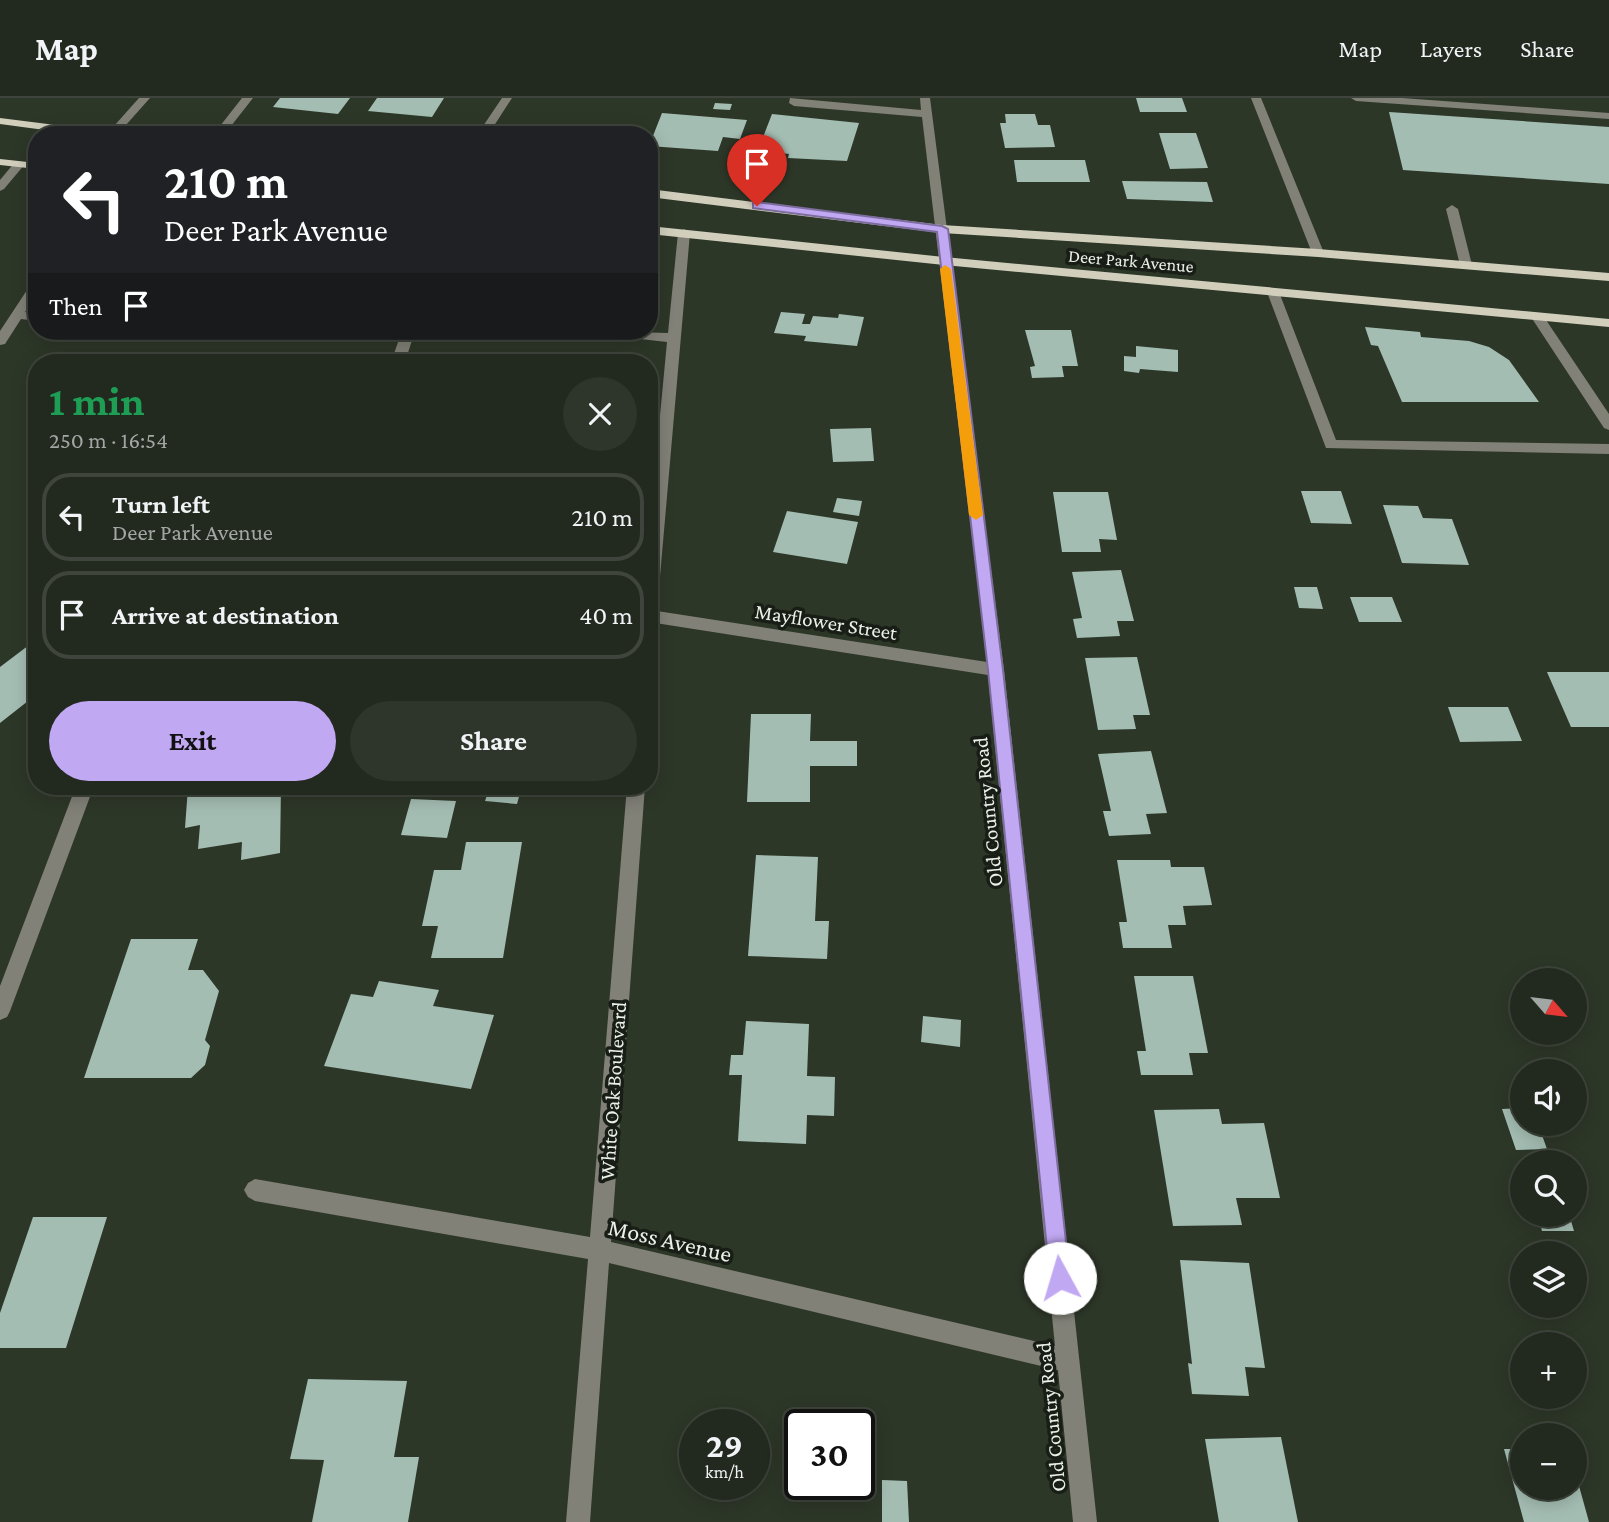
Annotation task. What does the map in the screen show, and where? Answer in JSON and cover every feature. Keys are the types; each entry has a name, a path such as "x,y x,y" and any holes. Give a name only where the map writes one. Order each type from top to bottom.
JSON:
{"main road":[{"path":"0,121 40,126"},
{"path":"0,162 28,165"},
{"name":"Deer Park Avenue","path":"658,194 942,229 1318,253 1609,277"},
{"name":"Deer Park Avenue","path":"658,231 944,261 1609,323"}],"street":[{"path":"119,126 145,98"},
{"path":"225,126 248,98"},
{"path":"488,126 507,98"},
{"path":"795,98 794,103 927,114"},
{"name":"Old Country Road","path":"925,98 996,670 1085,1522"},
{"path":"1256,98 1318,253"},
{"path":"1356,98 1609,116"},
{"path":"0,187 19,164"},
{"path":"1452,209 1466,265"},
{"path":"658,516 684,233"},
{"path":"1273,292 1331,445 1609,449"},
{"path":"0,341 28,298"},
{"path":"17,315 28,316"},
{"path":"1537,317 1609,425"},
{"path":"658,336 674,338"},
{"name":"Mayflower Street","path":"658,617 996,670"},
{"path":"0,1010 82,795"},
{"name":"White Oak Boulevard","path":"578,1522 635,795"},
{"name":"Moss Avenue","path":"255,1190 600,1250 1069,1361"}],"building":[{"path":"280,98 350,98 338,114 273,107"},
{"path":"377,98 444,98 432,117 368,111"},
{"path":"1136,98 1182,98 1187,112 1140,112"},
{"path":"715,103 732,104 730,110 713,109"},
{"path":"1389,112 1609,127 1609,184 1403,170"},
{"path":"662,113 747,120 740,139 723,137 718,151 658,147 657,126"},
{"path":"772,114 859,123 847,161 788,158 789,154 758,150"},
{"path":"1005,114 1035,114 1038,125 1050,125 1055,147 1005,148 1000,123 1006,123"},
{"path":"1159,133 1196,133 1208,168 1170,169"},
{"path":"1014,160 1085,160 1090,182 1017,182"},
{"path":"1122,181 1207,182 1213,202 1127,199"},
{"path":"781,312 805,314 802,324 810,324 813,316 838,318 839,314 864,317 857,346 804,341 806,336 774,333"},
{"path":"1365,327 1420,332 1421,337 1469,341 1489,347 1509,360 1539,402 1402,402 1378,346 1371,345"},
{"path":"1025,330 1071,330 1078,366 1062,366 1064,377 1032,378 1030,367 1035,366"},
{"path":"1136,346 1178,350 1178,372 1140,369 1139,373 1124,371 1124,356 1136,357"},
{"path":"871,428 874,461 833,462 830,429"},
{"path":"1301,491 1341,491 1352,524 1311,523"},
{"path":"1053,492 1108,492 1117,540 1099,539 1101,552 1062,552"},
{"path":"837,498 862,501 859,516 833,512"},
{"path":"1383,505 1418,506 1423,518 1452,519 1469,565 1402,563"},
{"path":"787,511 858,522 847,564 773,552"},
{"path":"1121,570 1134,621 1117,621 1120,636 1077,638 1073,619 1082,618 1072,572"},
{"path":"1294,587 1317,587 1323,609 1299,608"},
{"path":"1350,597 1392,597 1402,622 1359,622"},
{"path":"28,646 28,701 0,723 0,667"},
{"path":"1137,657 1150,715 1133,715 1136,729 1098,730 1085,658"},
{"path":"1547,672 1609,672 1609,727 1571,727"},
{"path":"1448,707 1508,707 1522,741 1460,742"},
{"path":"751,714 811,714 810,741 857,741 857,766 810,766 810,802 747,802"},
{"path":"1151,751 1167,813 1146,814 1151,834 1109,836 1103,811 1111,811 1098,754"},
{"path":"187,795 281,795 280,853 241,860 242,842 198,849 200,825 185,828"},
{"path":"487,795 520,795 517,804 485,801"},
{"path":"411,799 456,801 447,838 401,835"},
{"path":"466,842 522,842 503,958 431,958 438,926 422,926 434,870 461,870"},
{"path":"756,855 818,857 815,921 829,921 827,959 748,956"},
{"path":"1117,860 1170,860 1171,867 1204,867 1212,905 1183,906 1186,925 1168,925 1172,948 1123,948 1119,922 1127,922"},
{"path":"131,939 198,939 188,970 203,970 219,991 205,1040 210,1046 205,1065 191,1078 84,1078"},
{"path":"1134,976 1193,976 1208,1053 1189,1053 1193,1075 1141,1075 1137,1051 1146,1051"},
{"path":"379,981 439,990 433,1006 494,1015 471,1089 324,1066 351,994 373,997"},
{"path":"923,1016 961,1020 960,1047 921,1042"},
{"path":"746,1021 809,1024 807,1076 835,1077 834,1116 807,1115 806,1144 738,1141 742,1075 729,1075 731,1055 743,1055"},
{"path":"1219,1109 1222,1124 1264,1123 1280,1198 1236,1198 1242,1225 1173,1226 1154,1110"},
{"path":"1502,1109 1510,1109 1510,1132"},
{"path":"1511,1136 1542,1136 1547,1149 1516,1150"},
{"path":"33,1217 107,1217 66,1348 0,1348 0,1313"},
{"path":"1541,1227 1573,1227 1574,1231 1542,1231"},
{"path":"1180,1260 1249,1263 1265,1368 1245,1367 1249,1396 1192,1394 1188,1363 1192,1364"},
{"path":"308,1379 407,1381 394,1457 419,1457 408,1522 312,1522 324,1460 290,1459"},
{"path":"1281,1437 1298,1522 1219,1522 1205,1439"},
{"path":"1504,1449 1510,1449 1510,1471"},
{"path":"882,1480 907,1481 909,1522 882,1522"},
{"path":"1518,1500 1583,1500 1589,1522 1524,1522"}],"slow traffic":[{"path":"945,269 976,515"}],"route":[{"path":"757,206 942,229 996,670 1060,1278"}]}
